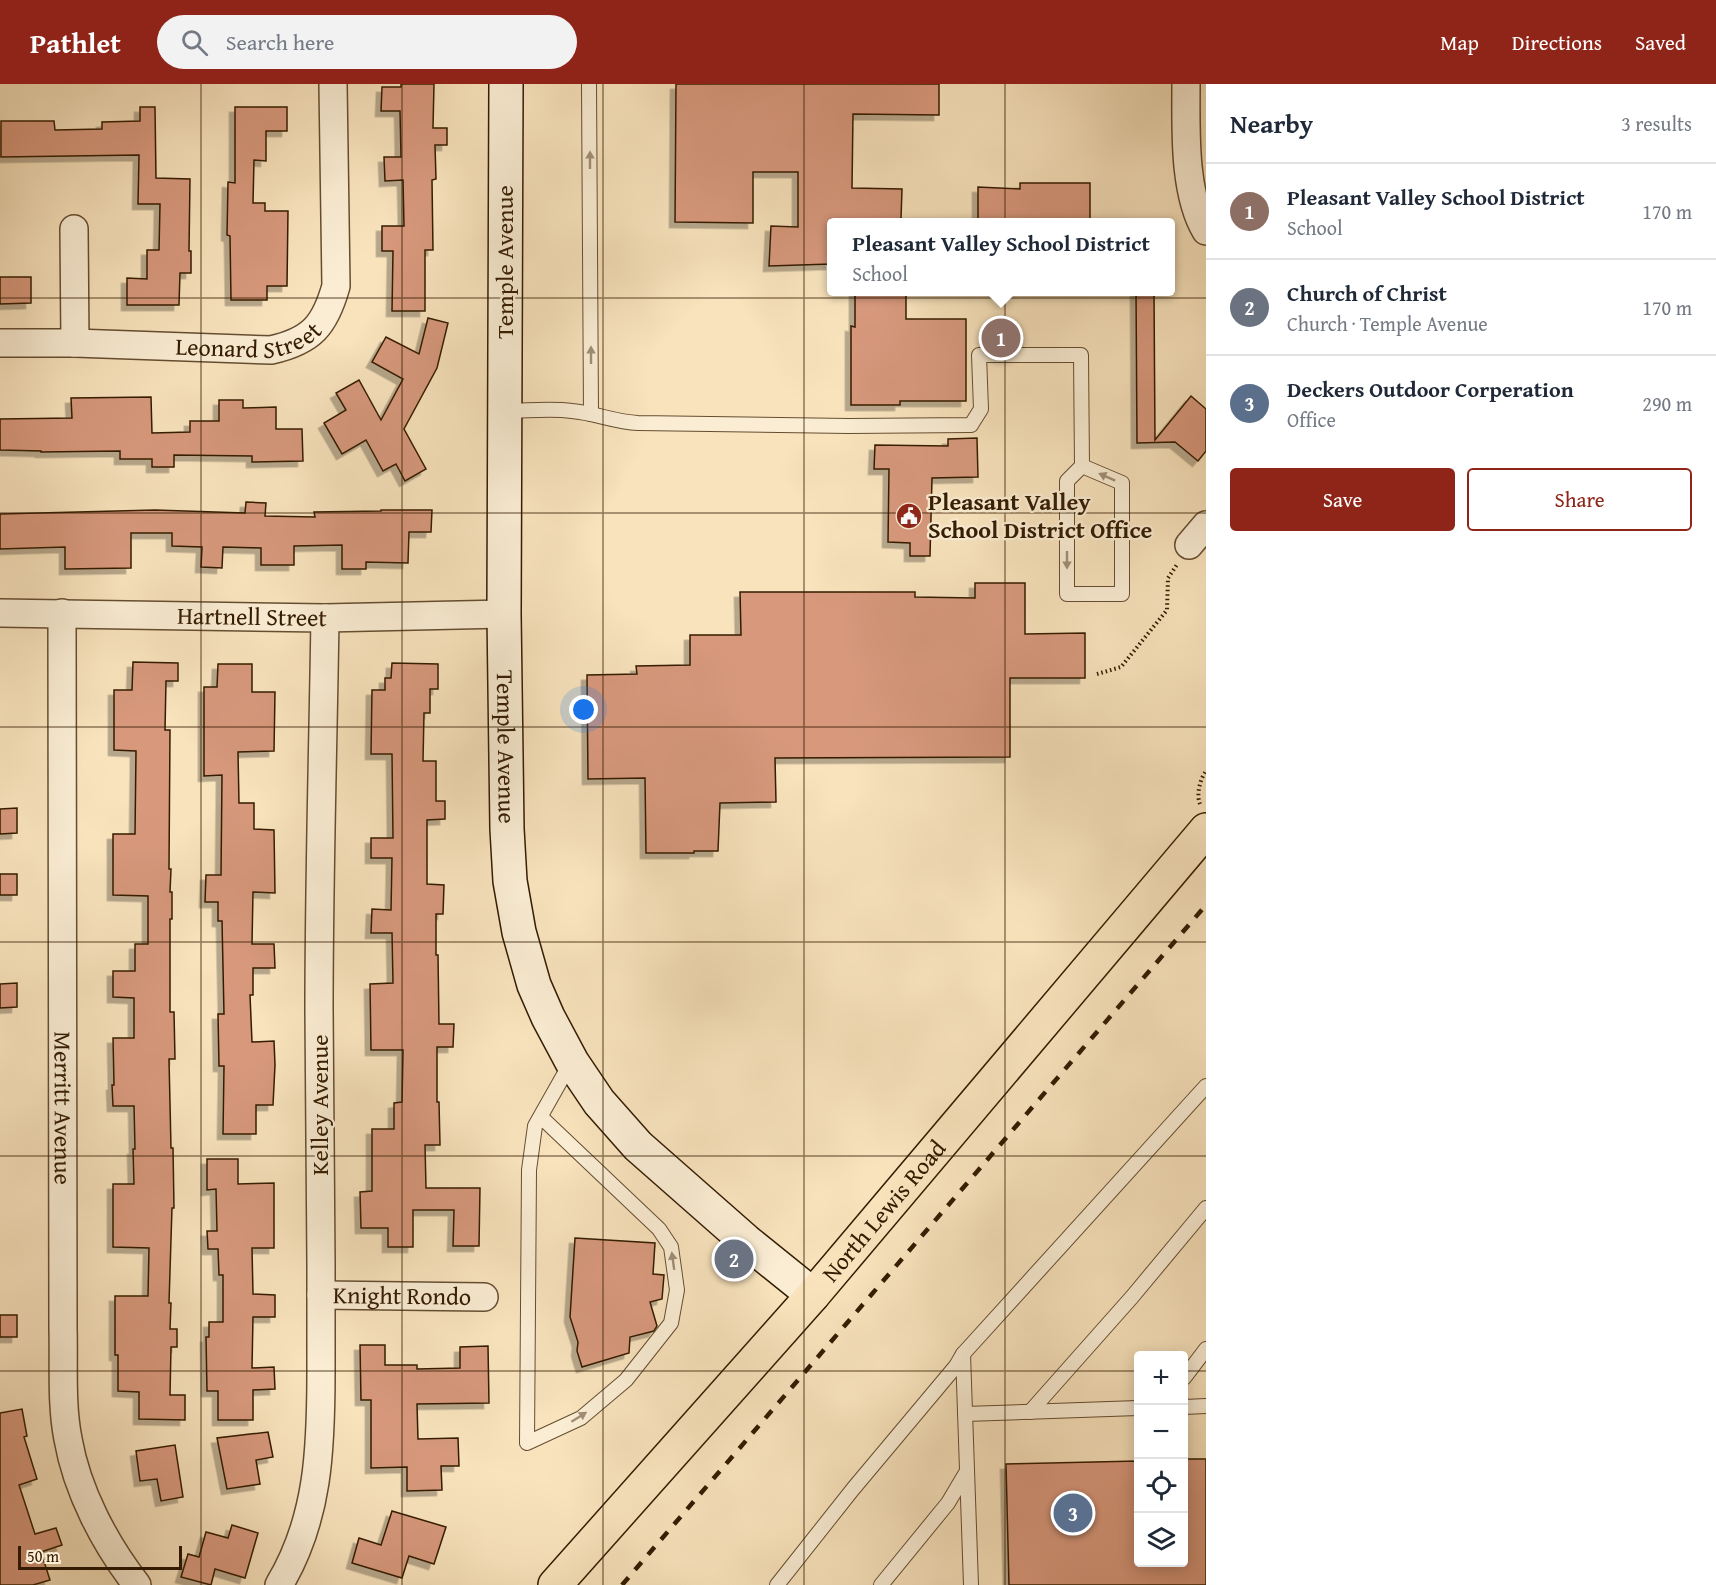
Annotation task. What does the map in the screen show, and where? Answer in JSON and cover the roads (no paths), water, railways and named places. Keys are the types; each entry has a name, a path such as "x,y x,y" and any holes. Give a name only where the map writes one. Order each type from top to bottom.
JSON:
{"main road":[{"name":"Temple Avenue","path":"506,84 504,614 507,829 510,881 519,932 534,985 548,1017 572,1062 599,1102 638,1146 746,1241 813,1295"},
{"name":"North Lewis Road","path":"555,1585 813,1295 1204,820"}],"street":[{"name":"Leonard Street","path":"0,343 75,343 271,350 300,341 312,332 330,308 336,286 333,84"},
{"path":"1186,84 1186,142 1191,184 1197,217 1206,231"},
{"path":"74,229 75,343"},
{"name":"Merritt Avenue","path":"62,613 65,1420 72,1460 86,1499 109,1543 137,1585"},
{"name":"Hartnell Street","path":"0,614 325,618 504,614"},
{"name":"Kelley Avenue","path":"279,1585 304,1533 312,1503 319,1452 321,1294 319,1006 325,618"},
{"name":"Knight Rondo","path":"321,1294 484,1297"}],"lane":[{"path":"589,84 591,414"},
{"path":"505,411 570,410 623,423 971,425 981,409 979,355 1082,355 1082,466 1067,481 1067,594 1122,594 1122,483 1082,466"},
{"path":"541,1117 659,1229 671,1246 677,1290 671,1323 626,1380 581,1418 527,1443 529,1170 535,1126 572,1062"},
{"path":"777,1585 853,1489 956,1366 963,1354 1206,1086"},
{"path":"1030,1412 1132,1297 1206,1208"},
{"path":"1188,1373 1206,1349"},
{"path":"963,1354 971,1585"},
{"path":"1188,1407 1206,1406"},
{"path":"966,1414 1134,1408"},
{"path":"881,1585 948,1503 967,1471"}],"railway":[{"path":"622,1585 1206,905"}],"place":[{"name":"Pleasant Valley School District","path":"1001,338"},
{"name":"Pleasant Valley School District Office","path":"909,516"},
{"name":"Church of Christ","path":"734,1259"},
{"name":"Deckers Outdoor Corperation","path":"1073,1513"}]}
